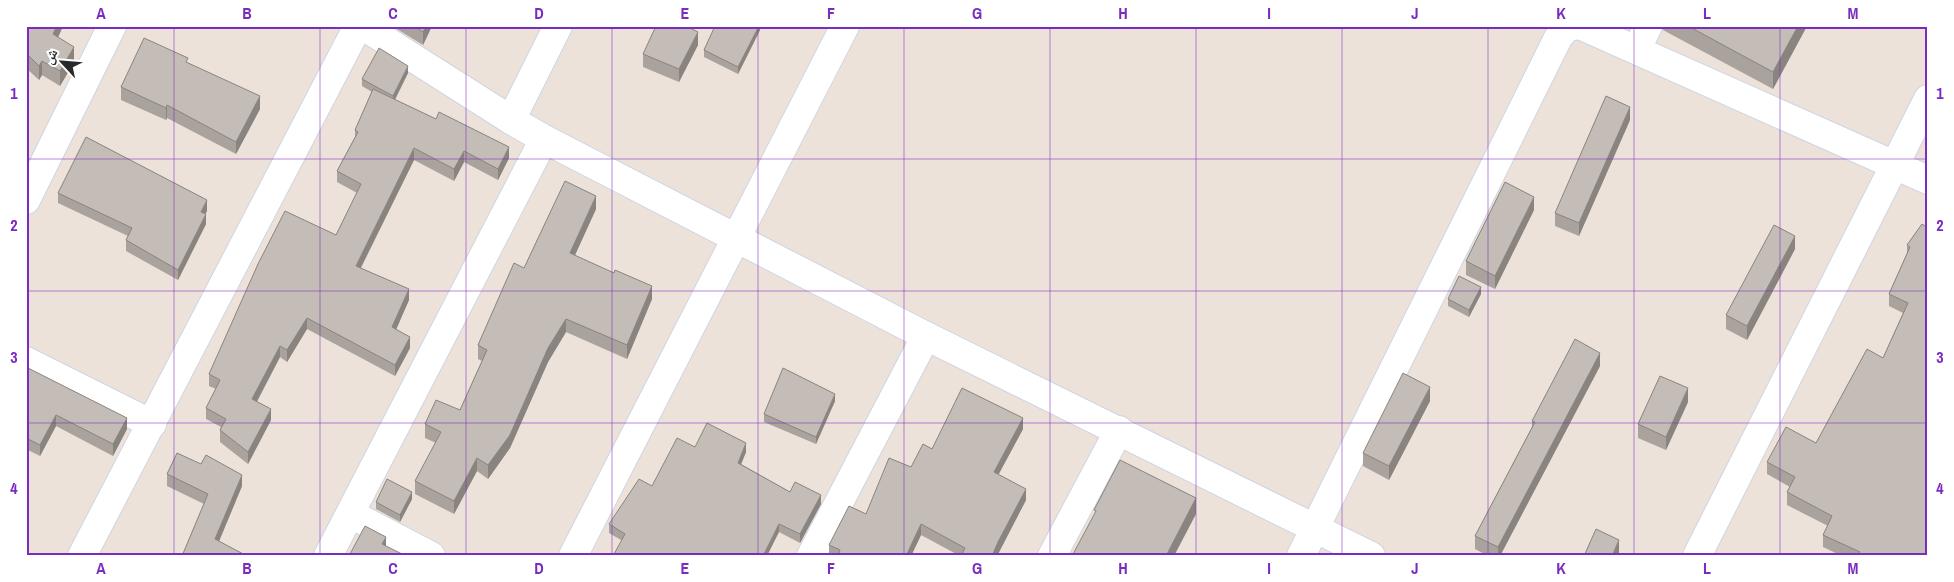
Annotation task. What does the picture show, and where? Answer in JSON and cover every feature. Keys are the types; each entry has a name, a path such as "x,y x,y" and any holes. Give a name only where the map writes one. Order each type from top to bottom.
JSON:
{"street":[{"path":"26,200 112,26"},
{"path":"82,556 358,26"},
{"path":"363,26 511,120 544,138 926,336 1371,556"},
{"path":"511,120 558,26"},
{"path":"573,556 845,26"},
{"path":"1301,556 1558,38 1567,27 1574,26"},
{"path":"1582,26 1643,38 1928,180"},
{"path":"1697,556 1893,163 1928,98"},
{"path":"328,556 544,138"},
{"path":"812,556 926,336"},
{"path":"26,361 152,424"},
{"path":"1052,556 1119,430"},
{"path":"350,514 431,556"}],"building":[{"path":"26,26 57,26 53,34 74,47 60,71 42,61 39,66 26,53"},
{"path":"414,26 426,26 423,32"},
{"path":"656,26 686,26 698,32 679,69 643,54"},
{"path":"715,26 759,26 738,67 704,50"},
{"path":"1688,26 1798,26 1773,72"},
{"path":"144,38 188,58 186,62 260,96 236,142 167,105 166,108 121,87"},
{"path":"379,48 408,66 393,96 362,79"},
{"path":"373,89 436,119 439,112 509,147 498,169 464,151 454,169 414,148 356,266 409,289 392,327 410,337 395,365 307,318 287,350 280,346 252,399 271,409 248,452 220,430 226,419 206,408 220,380 209,374 258,264 285,211 336,235 361,184 337,171 358,132 355,130"},
{"path":"1606,96 1630,107 1579,223 1555,213"},
{"path":"86,137 207,200 201,212 206,214 178,270 126,240 132,228 58,193"},
{"path":"565,181 596,196 570,253 614,273 615,270 652,286 627,345 566,319 548,348 510,435 488,465 477,458 454,501 415,481 441,432 425,424 436,400 460,410 487,350 478,345 514,263 524,268"},
{"path":"1505,182 1534,197 1495,276 1466,261"},
{"path":"1922,224 1928,228 1928,556 1857,556 1860,552 1823,535 1832,516 1787,492 1795,477 1767,462 1786,427 1816,443 1867,349 1883,358 1908,303 1889,294 1910,247 1907,245"},
{"path":"1774,225 1795,236 1747,326 1726,315"},
{"path":"1459,276 1481,287 1469,310 1448,299"},
{"path":"1575,339 1600,353 1498,547 1475,536 1535,422 1532,421"},
{"path":"26,367 127,418 113,444 56,415 40,445 26,438"},
{"path":"783,368 835,394 816,437 764,414"},
{"path":"1403,373 1430,387 1389,466 1363,453"},
{"path":"1660,376 1688,388 1666,437 1638,424"},
{"path":"962,388 1023,418 994,472 1026,489 992,556 961,556 965,548 921,524 906,556 838,556 840,550 829,545 849,506 866,514 889,458 911,467 923,444 932,449"},
{"path":"707,423 746,443 738,463 790,492 795,482 821,495 800,534 779,524 763,556 613,556 625,534 609,524 639,479 652,486 677,438 695,447"},
{"path":"177,453 201,464 206,455 242,475 215,539 247,556 182,556 208,494 167,474"},
{"path":"1120,460 1196,498 1166,556 1072,556 1096,511 1094,510"},
{"path":"387,479 412,492 400,515 376,502"},
{"path":"365,526 386,537 382,544 404,556 353,556 350,554"},
{"path":"1596,529 1619,540 1612,556 1584,556"}]}
